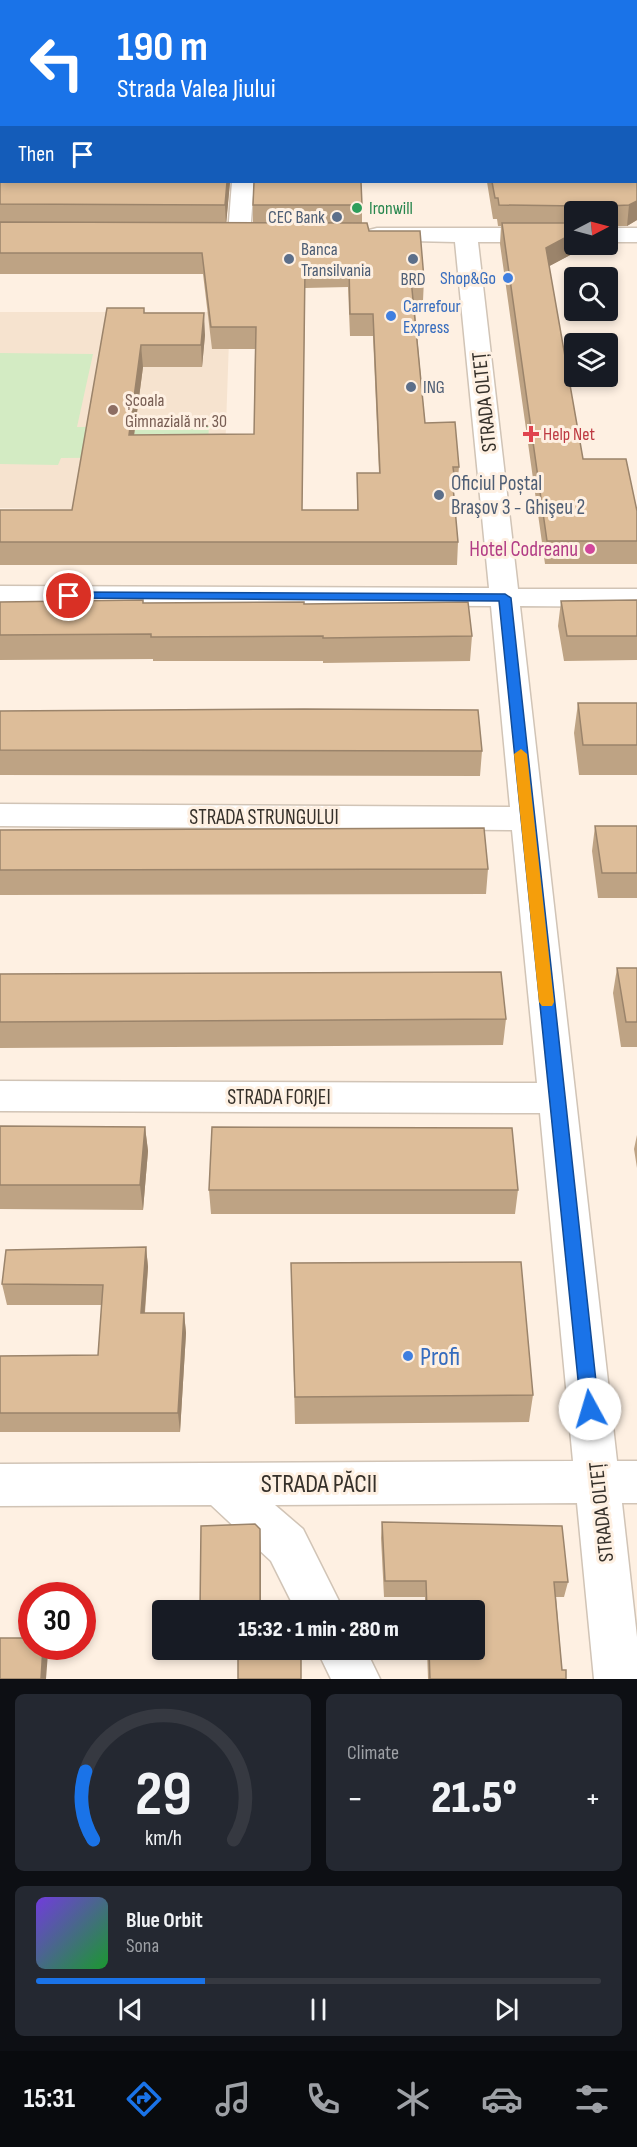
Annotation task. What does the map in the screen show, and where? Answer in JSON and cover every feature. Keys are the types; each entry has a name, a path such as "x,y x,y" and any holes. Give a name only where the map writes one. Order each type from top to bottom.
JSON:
{"street":[{"path":"239,234 243,183"},
{"path":"215,234 262,234"},
{"path":"355,235 564,235"},
{"name":"STRADA OLTEȚ","path":"466,235 557,1098 617,1482 624,1673"},
{"path":"618,235 637,235"},
{"path":"0,595 637,598"},
{"name":"STRADA STRUNGULUI","path":"0,815 528,819"},
{"name":"STRADA FORJEI","path":"0,1096 557,1098"},
{"name":"STRADA PĂCII","path":"0,1485 617,1482"},
{"path":"220,1484 287,1545 315,1600"},
{"path":"346,1660 356,1679"}],"shaded area":[{"name":"Școala Gimnazială nr. 30","path":"0,312 230,312 223,512 0,508"}],"green space":[{"path":"0,353 93,354 77,427 209,426 207,457 61,458 58,465 0,464"}],"building":[{"path":"0,183 227,183 225,205 0,204"},
{"path":"254,183 361,183 362,205 253,205"},
{"path":"492,183 637,183 637,201 629,205 618,206 618,201 564,201 564,206 499,205 498,198 495,198"},
{"path":"0,222 367,223 369,231 420,231 424,279 411,279 425,423 455,422 459,467 453,467 454,475 452,475 458,542 0,542 0,510 72,510 107,308 144,308 144,313 204,313 201,345 141,345 129,435 254,434 256,327 211,327 202,253 0,253","holes":["349,266 350,314 373,314 380,473 357,473 358,510 302,510 305,267"]},
{"path":"502,223 564,223 564,238 546,248 564,351 564,387 570,387 583,459 626,459 637,511 637,541 547,541"},
{"path":"143,600 143,603 304,602 304,604 468,602 472,636 323,638 323,636 151,637 151,634 0,635 0,602"},
{"path":"637,600 637,636 567,636 561,601"},
{"path":"578,703 637,703 637,745 583,745"},
{"path":"478,710 482,751 0,750 0,711"},
{"path":"595,826 637,826 637,873 602,873"},
{"path":"484,828 488,869 0,870 0,830"},
{"path":"617,968 637,968 637,1022 626,1022"},
{"path":"501,972 506,1019 0,1022 0,974"},
{"path":"0,1126 145,1127 140,1185 0,1185"},
{"path":"212,1127 512,1128 518,1190 209,1190"},
{"path":"146,1247 141,1313 184,1313 178,1413 0,1413 0,1356 98,1355 103,1285 2,1284 6,1250"},
{"name":"Profi","path":"521,1262 533,1395 295,1397 291,1263"},
{"path":"382,1522 562,1526 568,1582 554,1582 562,1670 566,1670 566,1679 430,1679 429,1660 485,1660 485,1600 427,1600 426,1581 385,1581"},
{"path":"255,1524 260,1529 260,1600 200,1600 201,1526"},
{"path":"0,1638 18,1638 18,1660 42,1660 41,1679 0,1679"},
{"path":"238,1660 301,1660 301,1679 238,1679"}],"slow traffic":[{"path":"521,754 547,1002"}],"place":[{"name":"Ironwill","path":"357,208"},
{"name":"CEC Bank","path":"337,217"},
{"name":"Banca Transilvania","path":"289,259"},
{"name":"BRD","path":"413,259"},
{"name":"Shop&Go","path":"508,278"},
{"name":"Carrefour Express","path":"391,316"},
{"name":"ING","path":"411,387"},
{"name":"Școala Gimnazială nr. 30","path":"113,410"},
{"name":"Help Net","path":"531,434"},
{"name":"Oficiul Poștal Braşov 3 - Ghişeu 2","path":"439,495"},
{"name":"Hotel Codreanu","path":"590,549"},
{"name":"Profi","path":"408,1356"}],"route":[{"path":"69,596 505,598 590,1409"}]}
